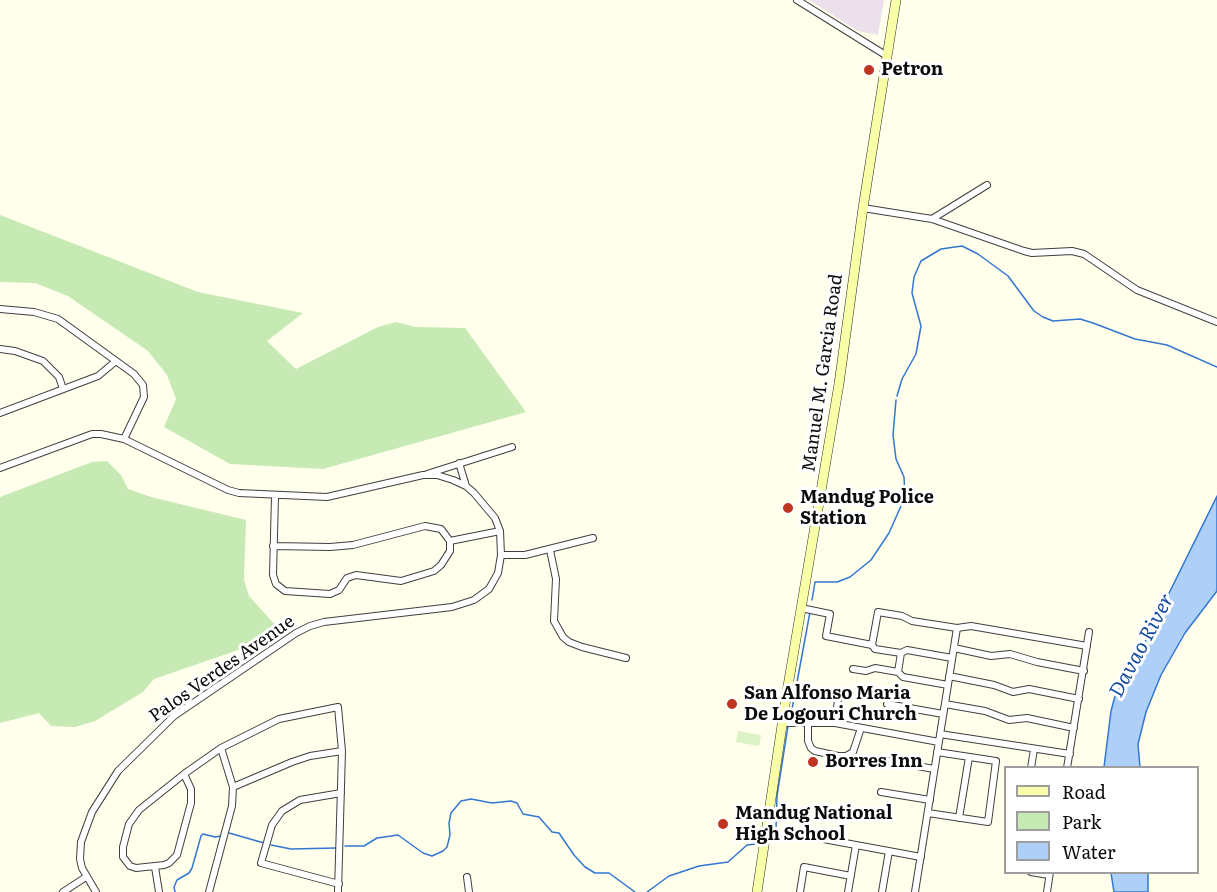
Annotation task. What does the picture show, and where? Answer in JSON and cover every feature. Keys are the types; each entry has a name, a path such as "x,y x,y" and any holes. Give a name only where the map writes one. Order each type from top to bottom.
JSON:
{"main road":[{"name":"Manuel M. Garcia Road","path":"757,892 782,723 839,384 863,208 896,0"}],"street":[{"path":"797,0 888,56"},
{"path":"932,219 987,185"},
{"path":"863,208 932,219 1032,253 1072,251 1084,254 1137,290 1217,322"},
{"path":"0,309 16,309 52,316 134,374 145,391 124,439"},
{"path":"0,350 15,351 43,360 59,377 63,389"},
{"path":"0,413 98,376 116,361"},
{"name":"Palos Verdes Avenue","path":"0,468 92,434 124,439 228,490 239,493 327,497 423,475 437,476 466,486 486,505 500,531 500,565 494,582 483,595 452,607 324,622 310,626 296,633 174,716 118,771 102,795 87,825 81,842 80,859 86,877 96,892"},
{"path":"423,475 512,447"},
{"path":"459,463 466,486"},
{"path":"273,546 353,545 424,526 441,529 450,541 450,551 434,571 401,581 370,576 351,576 335,593 293,593 280,588 273,575 273,546 274,496"},
{"path":"450,541 500,531"},
{"path":"501,555 525,555 593,538"},
{"path":"550,550 556,579 554,621 562,637 582,647 626,658"},
{"path":"801,608 830,614 826,636 872,645 875,649 901,653 907,650 952,658"},
{"path":"872,645 878,612 902,616 912,621 957,628 971,626 1087,646"},
{"path":"915,892 957,628"},
{"path":"1068,766 1089,632"},
{"path":"954,648 997,656 1010,654 1084,671"},
{"path":"898,672 901,653"},
{"path":"853,669 866,671 875,668 898,672 903,677 948,685"},
{"path":"949,676 994,685 1013,692 1029,689 1079,699"},
{"path":"835,723 838,700"},
{"path":"887,704 943,714"},
{"path":"945,704 985,711 1009,720 1027,718 1074,728"},
{"path":"184,774 192,796 177,855 169,864 136,868 126,862 123,847 129,824 140,810 184,774 221,748 279,719 338,707 342,751 339,888 261,863 272,825 282,811 300,800 341,793"},
{"path":"782,723 835,723 939,742"},
{"path":"808,724 810,748 838,756 846,756 853,752 861,728"},
{"path":"940,734 1070,754"},
{"path":"209,892 229,819 233,788 221,748"},
{"path":"1031,766 1034,749"},
{"path":"233,788 292,762 310,756 342,751"},
{"path":"927,813 988,822 996,761 937,752"},
{"path":"959,818 969,757"},
{"path":"890,761 934,769"},
{"path":"881,792 930,800"},
{"path":"818,838 921,857"},
{"path":"848,892 856,845"},
{"path":"882,892 889,851"},
{"path":"155,867 159,892"},
{"path":"800,892 804,867 851,876"},
{"path":"1047,892 1050,874"},
{"path":"63,892 86,877"},
{"path":"467,878 469,892"}],"shaded area":[{"path":"809,0 884,0 878,35 858,31"}],"green space":[{"path":"0,215 198,292 303,313 267,341 296,369 378,327 396,322 415,327 465,328 526,412 323,469 230,464 164,427 176,399 167,375 148,351 68,296 35,283 0,282"},
{"path":"107,461 121,475 128,489 151,497 246,520 244,580 249,596 277,627 244,648 154,679 143,692 95,721 75,727 51,726 39,713 0,723 0,497 92,462"},
{"path":"738,731 761,735 759,746 736,742"}],"water":[{"path":"1217,496 1217,591 1185,633 1161,675 1146,712 1138,744 1140,766 1104,766 1115,696 1137,658"},
{"path":"1111,874 1148,874 1148,892 1114,892"}],"waterway":[{"path":"897,396 902,379 916,354 921,326 912,293 914,277 921,261 941,249 962,246 978,254 1008,276 1034,311 1043,317 1053,321 1080,319 1135,339 1167,345 1217,367"},
{"path":"812,600 815,582 837,582 850,577 871,560 889,533 905,497 904,477 896,459 893,435 896,400"},
{"path":"790,720 810,612"},
{"path":"772,840 776,827 777,796 788,726"},
{"path":"345,846 364,846 377,838 398,835 423,853 432,856 447,847 451,813 461,801 471,799 492,803 511,801 517,803 523,814 539,817 552,832 559,833 585,867 595,873 609,873 635,892"},
{"path":"229,833 264,843"},
{"path":"175,892 174,887 177,880 189,873 192,868 201,836 203,834 221,836"},
{"path":"647,892 669,876 699,866 728,862 747,845 756,844"},
{"path":"271,845 291,849 336,848"}],"place":[{"name":"Petron","path":"869,70"},
{"name":"Mandug Police Station","path":"788,508"},
{"name":"San Alfonso Maria De Logouri Church","path":"732,704"},
{"name":"Borres Inn","path":"813,762"},
{"name":"Mandug National High School","path":"723,824"}],"water label":[{"name":"Davao River","path":"1142,646"}]}
